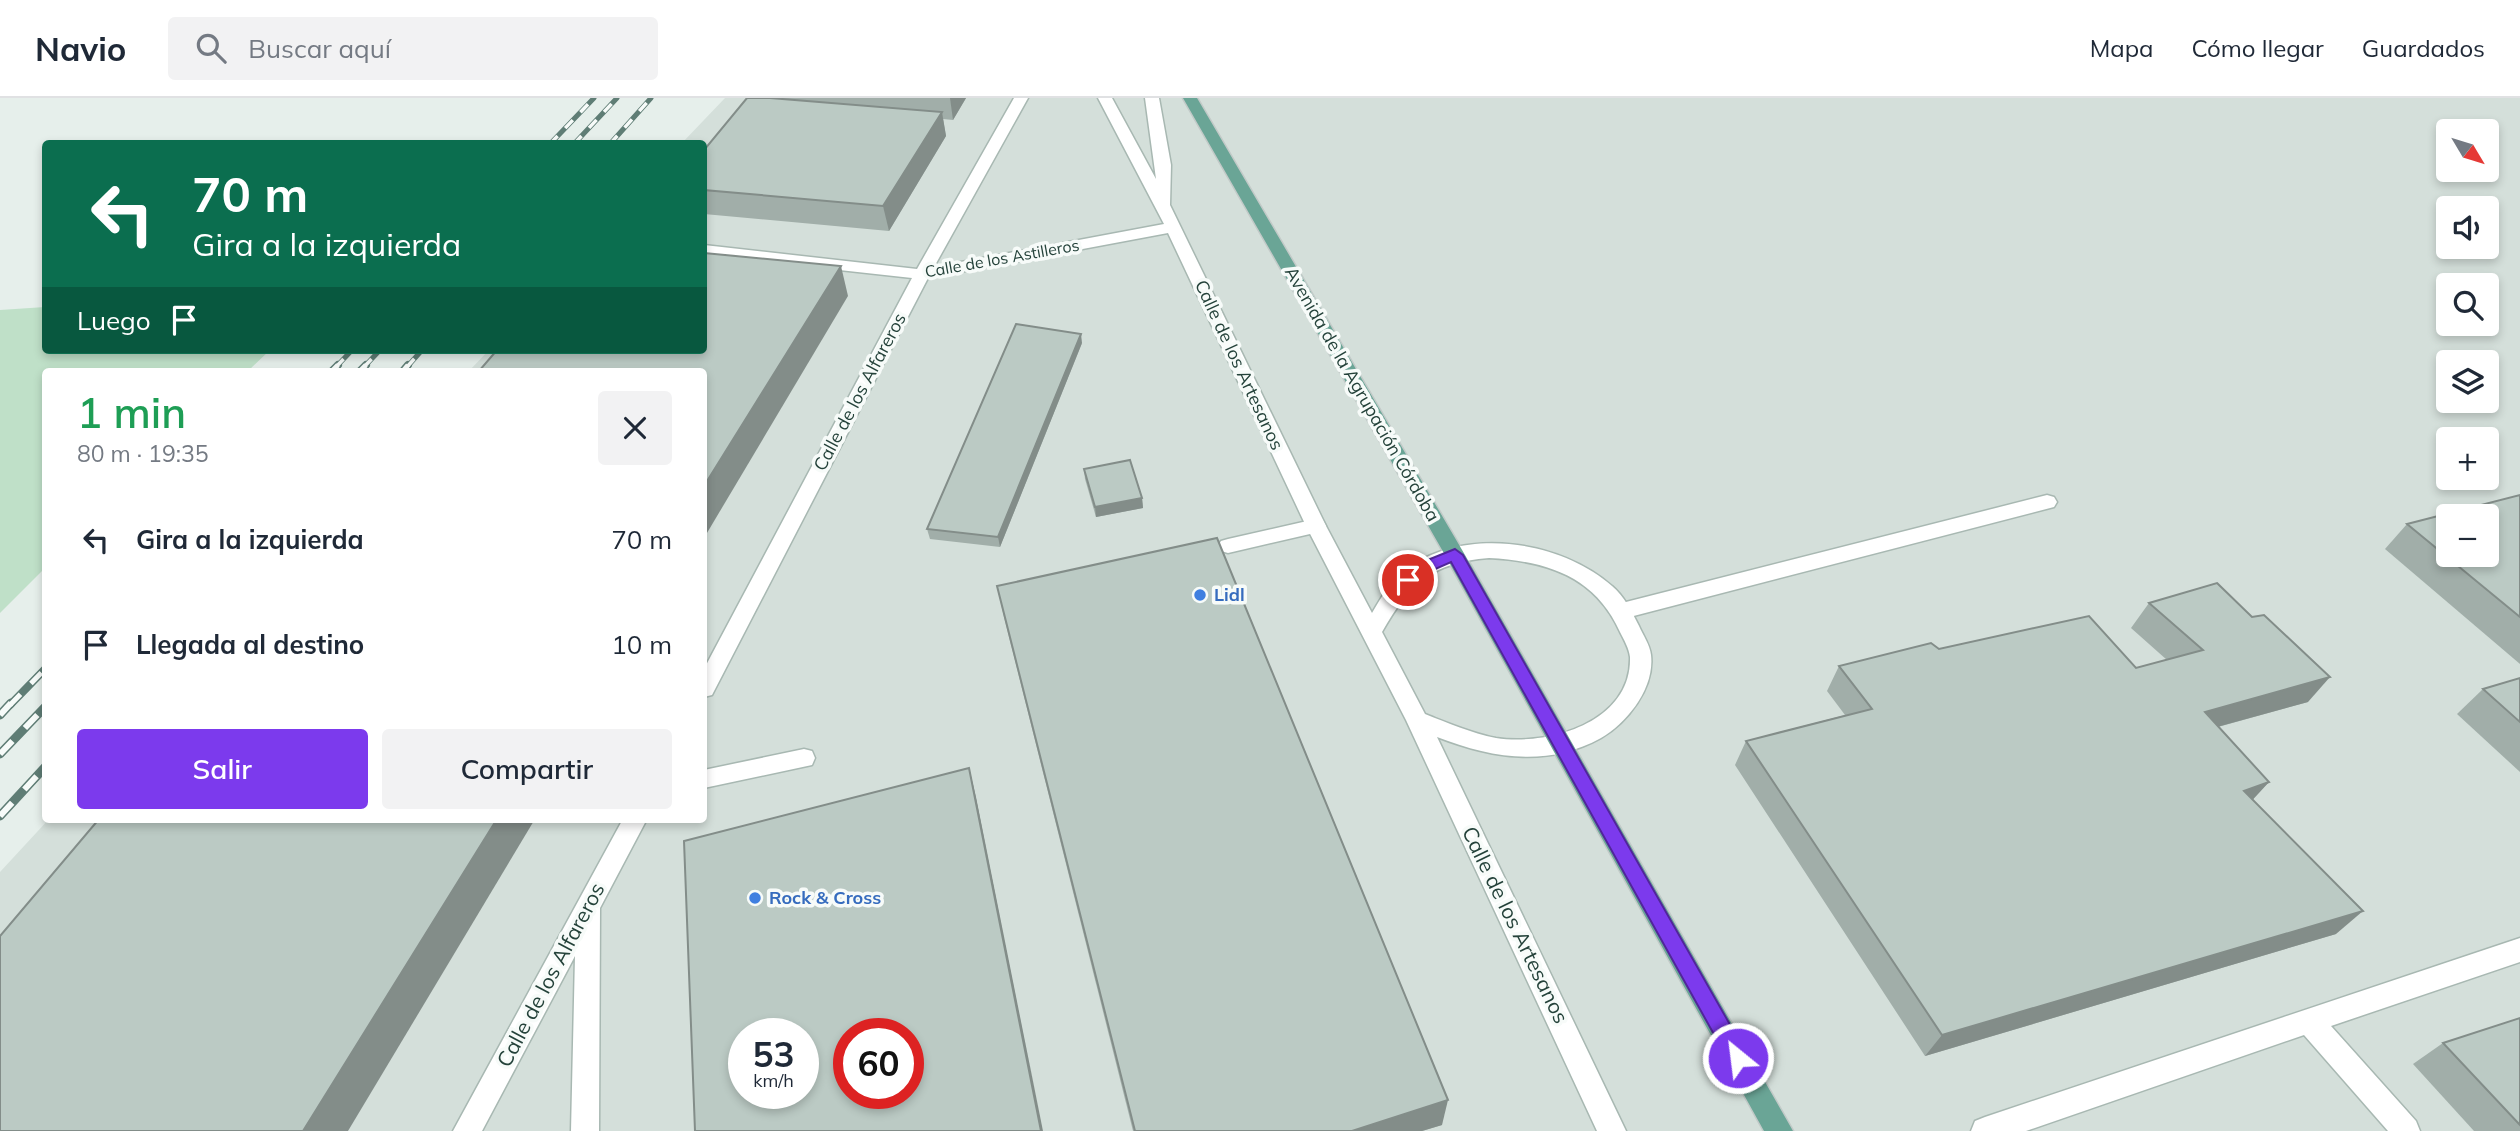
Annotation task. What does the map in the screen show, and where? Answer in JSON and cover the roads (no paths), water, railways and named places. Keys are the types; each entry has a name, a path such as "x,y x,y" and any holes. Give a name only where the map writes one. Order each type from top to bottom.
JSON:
{"main road":[{"name":"Avenida de la Agrupación Córdoba","path":"1190,98 1455,555 1779,1131"}],"street":[{"name":"Calle de los Alfareros","path":"707,683 922,274 1021,98"},
{"name":"Calle de los Artesanos","path":"1105,98 1164,207 1316,526 1417,720 1612,1131"},
{"path":"1152,98 1164,165 1164,207"},
{"name":"Calle de los Astilleros","path":"707,250 922,274 1174,227"},
{"path":"1622,611 2047,502"},
{"path":"1228,546 1316,526"},
{"path":"1371,633 1395,591 1420,569 1455,555 1494,550 1535,555 1573,569 1606,592 1622,611 1640,653 1636,685 1618,714 1586,736 1544,747 1498,747 1417,720"},
{"path":"707,778 804,758"},
{"name":"Calle de los Alfareros","path":"467,1131 633,823"},
{"path":"585,1131 589,906"},
{"path":"1985,1131 2520,950"},
{"path":"2309,1021 2406,1131"}],"railway":[{"path":"554,140 594,98"},
{"path":"578,140 617,98"},
{"path":"614,140 651,98"},
{"path":"336,367 348,354"},
{"path":"364,367 376,354"},
{"path":"407,367 418,354"},
{"path":"10,705 42,672"},
{"path":"0,715 11,703"},
{"path":"0,754 42,710"},
{"path":"0,816 42,770"}],"place":[{"name":"Lidl","path":"1200,595"},
{"name":"Rock & Cross","path":"755,898"}]}
